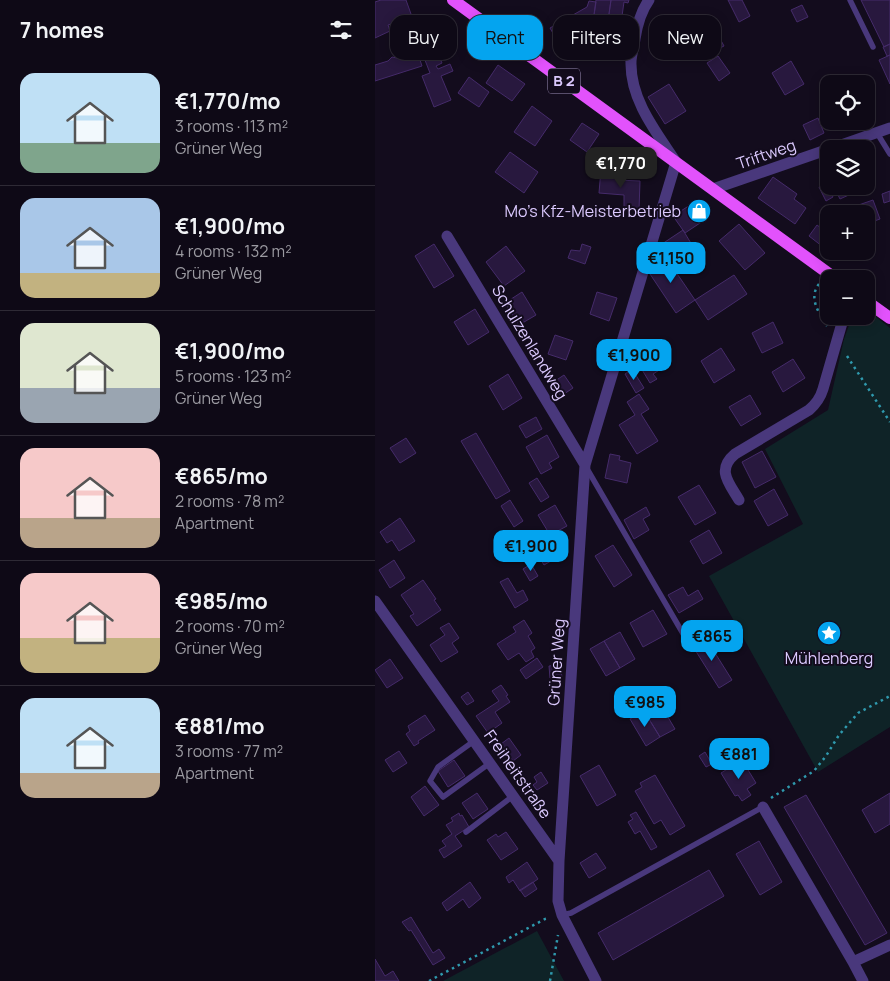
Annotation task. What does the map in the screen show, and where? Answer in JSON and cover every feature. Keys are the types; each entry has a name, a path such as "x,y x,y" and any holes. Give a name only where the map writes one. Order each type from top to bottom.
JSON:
{"main road":[{"name":"B 2","path":"453,0 824,270"},
{"path":"875,307 890,318"}],"street":[{"path":"649,0 644,7 636,34 631,63 637,96 676,162"},
{"name":"Triftweg","path":"856,140 890,128"},
{"name":"Triftweg","path":"713,189 820,152"},
{"name":"Grüner Weg","path":"559,861 585,466 676,162"},
{"name":"Schulzenlandweg","path":"447,236 585,466"},
{"path":"739,500 728,482 724,470 726,464 735,454 816,404 823,389 841,325"},
{"name":"Freiheitstraße","path":"375,601 559,861"},
{"path":"763,807 863,981"},
{"path":"559,861 558,901 562,916 596,981"},
{"path":"853,962 890,945"}],"lane":[{"path":"850,0 873,47"},
{"path":"877,133 890,154"},
{"path":"585,466 685,637"},
{"path":"474,741 437,767 430,780 443,797 490,763"},
{"path":"466,832 513,796"},
{"path":"562,916 571,913 763,807"}],"path":[{"path":"763,807 770,798 814,772 839,735 858,713 890,696"},
{"path":"429,981 545,919 562,916 551,981"}],"green space":[{"path":"875,316 890,328 890,727 818,772 709,576 803,524 765,449 828,410 844,339 849,325 875,325"},
{"path":"537,931 564,981 443,981"}],"building":[{"path":"381,0 406,0 411,15 390,15 390,24 388,25 390,31 375,38 375,2"},
{"path":"596,0 611,0 609,15 594,15"},
{"path":"611,0 629,0 628,3 624,2 622,15 609,15"},
{"path":"728,0 742,0 750,16 739,22"},
{"path":"861,0 890,0 890,44 884,47"},
{"path":"589,1 596,2 594,15 573,15 587,7"},
{"path":"802,5 808,17 797,22 791,10"},
{"path":"890,44 890,55 887,56 883,47"},
{"path":"890,55 890,84 879,60"},
{"path":"390,59 420,60 422,66 375,81 375,65"},
{"path":"425,60 441,60 442,63 436,66 438,69 450,64 453,71 441,76 451,100 434,107 422,76 430,73"},
{"path":"712,60 721,60 730,73 719,81 707,63"},
{"path":"791,61 804,84 785,95 772,73"},
{"path":"498,65 525,84 512,101 486,83"},
{"path":"469,77 489,92 479,107 458,93"},
{"path":"669,84 686,111 665,124 648,97"},
{"path":"532,106 552,121 535,146 514,132"},
{"path":"818,118 820,130 823,130 824,133 810,140 803,125"},
{"path":"582,123 599,134 587,152 570,140"},
{"path":"510,152 538,172 524,193 495,172"},
{"path":"601,169 617,169 617,180 640,181 639,210 624,210 624,195 599,193"},
{"path":"773,177 797,194 794,199 806,208 795,224 758,198"},
{"path":"890,191 890,201 884,203 882,194"},
{"path":"823,195 832,195 833,197 826,201"},
{"path":"838,195 849,195 840,199"},
{"path":"698,200 709,217 685,233 673,216"},
{"path":"873,200 875,205 859,205"},
{"path":"875,205 880,219 875,221"},
{"path":"739,224 765,253 745,270 719,241"},
{"path":"817,225 820,227 820,245 809,236"},
{"path":"683,230 692,245 668,260 659,246"},
{"path":"434,244 454,276 434,288 415,256"},
{"path":"582,244 591,247 585,264 568,258 571,250 580,251"},
{"path":"506,246 525,271 504,286 486,262"},
{"path":"665,256 695,300 676,313 646,268"},
{"path":"734,275 747,294 708,320 695,300"},
{"path":"522,292 536,315 519,325 505,303"},
{"path":"597,292 617,298 609,321 590,314"},
{"path":"475,309 489,332 468,345 454,322"},
{"path":"773,322 783,343 762,353 752,333"},
{"path":"555,335 573,341 566,360 548,354"},
{"path":"653,340 669,364 653,374 657,379 650,383 641,368 646,365 637,350"},
{"path":"721,348 735,370 714,383 701,361"},
{"path":"793,359 805,378 783,392 772,372"},
{"path":"632,369 644,388 636,393 625,374"},
{"path":"508,374 522,398 503,410 489,386"},
{"path":"564,375 573,388 561,396 552,383"},
{"path":"639,394 649,409 641,414 658,441 637,454 619,425 635,415 627,402"},
{"path":"750,395 761,414 741,426 729,407"},
{"path":"536,417 542,429 526,438 519,426"},
{"path":"476,433 510,491 496,499 461,441"},
{"path":"547,435 559,457 549,463 552,468 541,474 526,447"},
{"path":"406,438 416,453 400,463 390,448"},
{"path":"762,451 776,477 755,488 742,462"},
{"path":"610,454 620,456 619,460 631,463 627,483 605,478"},
{"path":"537,478 549,497 541,502 529,483"},
{"path":"699,485 716,513 695,525 678,497"},
{"path":"774,489 788,515 768,526 754,501"},
{"path":"510,500 523,521 514,527 501,506"},
{"path":"555,505 567,526 550,535 538,515"},
{"path":"646,507 650,515 643,519 649,530 634,539 624,520"},
{"path":"400,518 415,541 399,551 392,540 387,543 380,532"},
{"path":"709,530 722,553 703,564 690,541"},
{"path":"535,535 551,561 544,565 528,539"},
{"path":"613,545 632,575 614,587 595,556"},
{"path":"394,560 405,578 390,588 379,570"},
{"path":"531,564 538,576 530,581 523,569"},
{"path":"508,578 517,593 523,590 528,600 515,608 500,582"},
{"path":"423,580 441,610 417,626 410,616 414,614 401,595"},
{"path":"683,587 688,596 698,590 703,599 679,613 668,595"},
{"path":"653,610 667,634 643,647 630,623"},
{"path":"524,620 532,633 528,636 535,648 531,651 534,657 526,662 519,653 508,660 497,644 516,632 513,627"},
{"path":"449,623 459,638 452,643 458,652 441,662 430,645 445,635 440,628"},
{"path":"620,632 635,659 620,668 604,641"},
{"path":"705,637 732,680 719,688 692,645"},
{"path":"604,641 620,668 606,676 590,649"},
{"path":"537,658 543,667 526,679 520,670"},
{"path":"390,659 403,678 387,688 375,670"},
{"path":"560,665 562,677 550,678 549,666"},
{"path":"501,685 508,695 506,696 510,702 495,712 502,723 488,733 476,716 499,701 492,691"},
{"path":"468,692 474,701 467,705 461,697"},
{"path":"659,702 675,729 660,737 644,711"},
{"path":"644,711 660,737 646,746 630,719"},
{"path":"425,715 435,730 418,741 419,743 414,746 406,734 410,731 408,726"},
{"path":"509,738 521,755 513,761 501,744"},
{"path":"399,751 407,763 393,772 385,760"},
{"path":"705,752 712,764 706,767 699,756"},
{"path":"454,760 465,776 448,787 438,771"},
{"path":"742,760 756,783 747,789 751,795 742,801 738,795 735,796 721,773"},
{"path":"599,765 616,795 597,806 580,776"},
{"path":"541,772 548,783 537,790 533,785 537,782 534,777"},
{"path":"655,775 685,826 670,835 661,820 654,824 635,791 642,787 640,783"},
{"path":"425,786 439,805 424,816 411,797"},
{"path":"477,793 488,809 473,819 462,803"},
{"path":"890,793 890,824 875,833 862,810"},
{"path":"806,795 887,933 865,945 784,807"},
{"path":"636,812 657,847 651,850 640,831 635,834 628,822 633,819 630,815"},
{"path":"459,813 469,827 455,836 462,846 444,858 439,850 446,846 442,841 452,834 446,825 453,821 451,818"},
{"path":"506,832 518,849 501,860 487,840 496,834 498,837"},
{"path":"759,841 782,882 760,895 736,854"},
{"path":"596,853 606,868 589,878 580,863"},
{"path":"527,862 538,879 520,891 513,880 509,883 506,877"},
{"path":"709,870 724,896 613,960 598,933"},
{"path":"470,882 481,898 469,908 463,899 447,911 442,903"},
{"path":"533,882 537,889 525,897 520,890"},
{"path":"411,917 433,953 439,949 445,958 433,965 411,930 409,931 402,922"},
{"path":"375,959 385,976 393,971 399,981 375,981"}],"place":[{"name":"Mo's Kfz-Meisterbetrieb","path":"699,211"},
{"name":"Mühlenberg","path":"829,633"}]}
